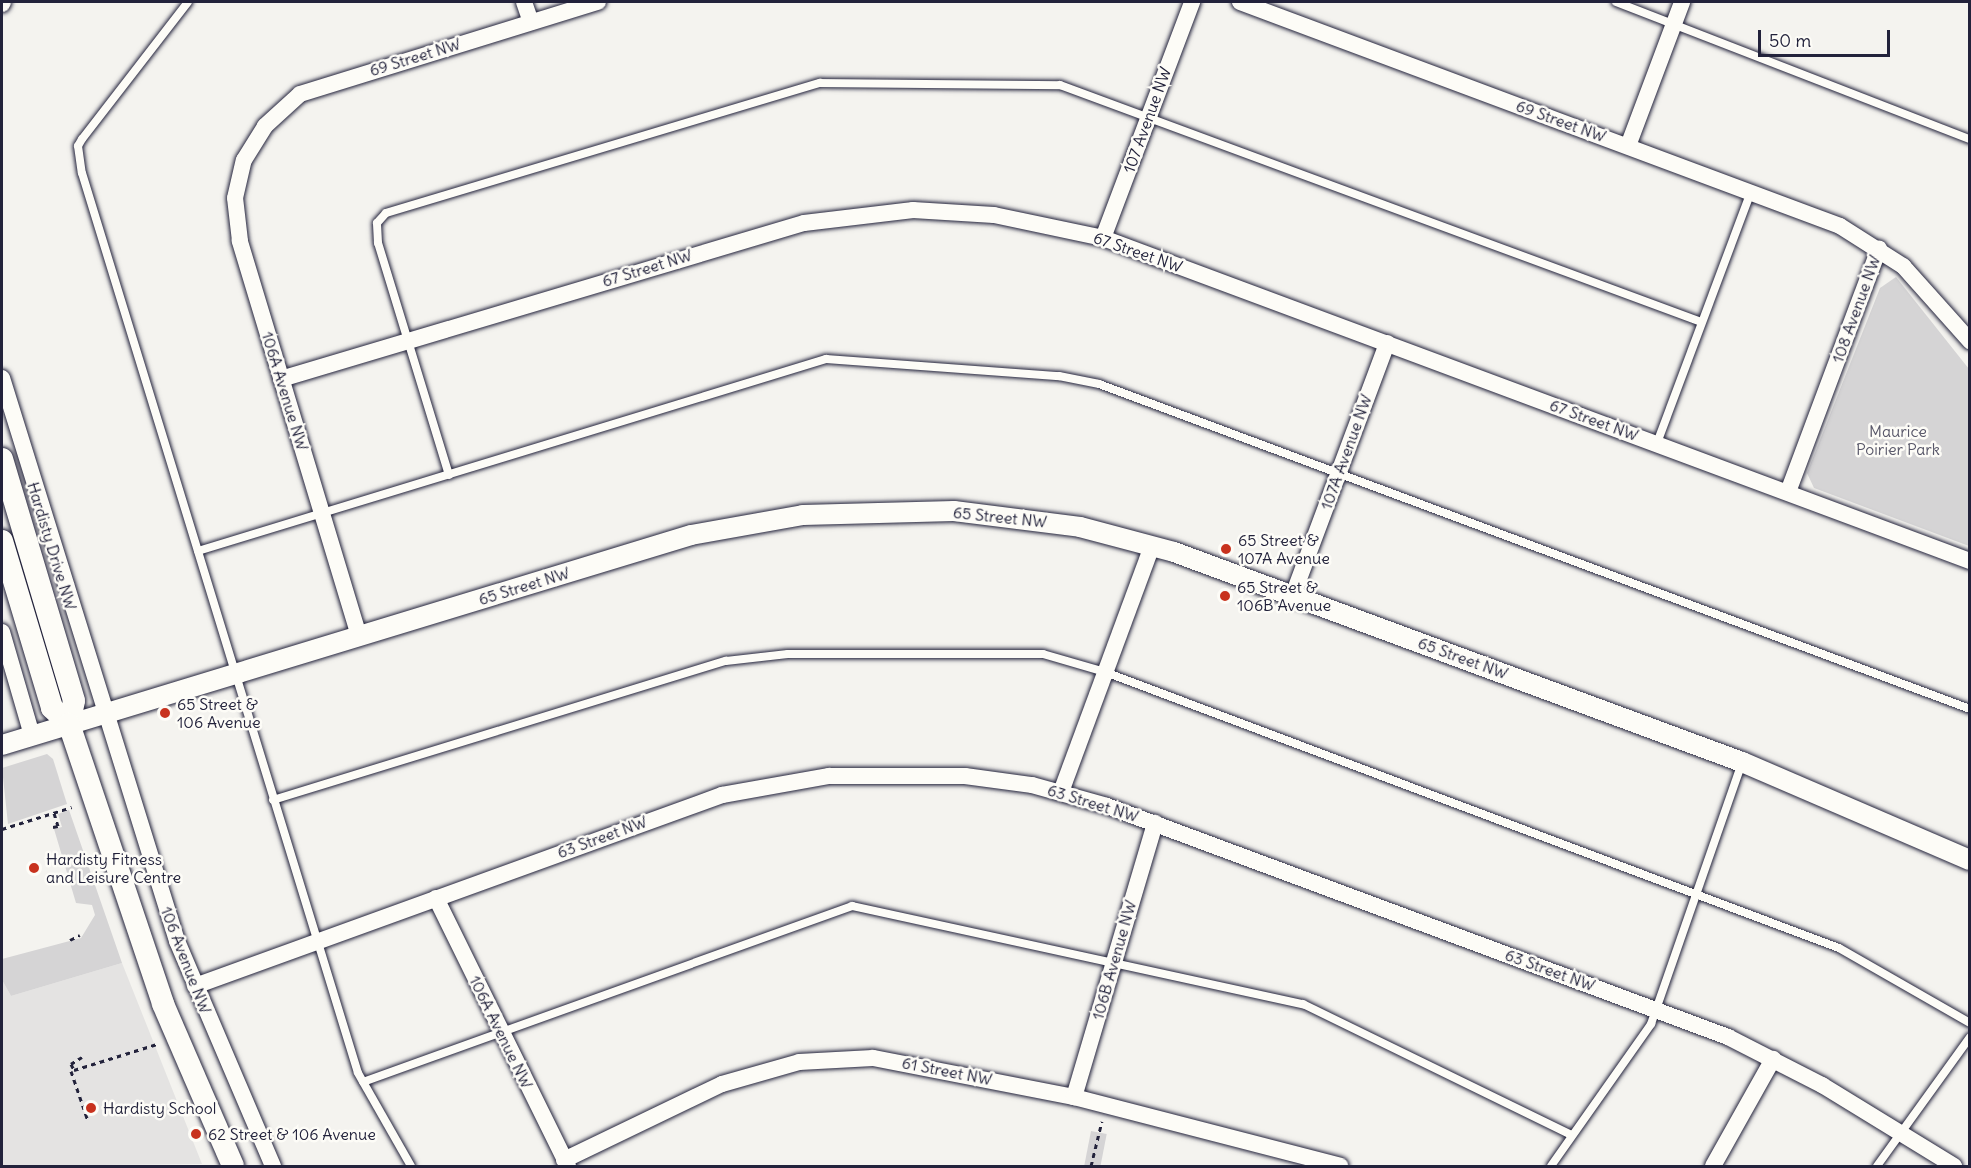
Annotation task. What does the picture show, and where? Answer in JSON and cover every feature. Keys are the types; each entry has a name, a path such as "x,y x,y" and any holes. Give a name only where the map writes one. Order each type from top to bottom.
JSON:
{"main road":[{"path":"2,466 74,701 69,724"},
{"path":"2,541 52,708 69,724 156,983 231,1166"}],"street":[{"path":"525,2 531,22"},
{"name":"69 Street NW","path":"251,145 274,114 300,94 598,2"},
{"name":"107 Avenue NW","path":"1103,238 1192,2"},
{"name":"69 Street NW","path":"1240,2 1840,226 1879,248"},
{"path":"1628,146 1682,2"},
{"name":"106A Avenue NW","path":"251,145 238,177 236,219 281,379 359,636"},
{"name":"67 Street NW","path":"281,379 840,215 947,211 1027,219 1103,238 1970,561"},
{"name":"108 Avenue NW","path":"1788,492 1879,248 1930,291 1970,341"},
{"name":"107A Avenue NW","path":"1293,595 1387,343"},
{"name":"Hardisty Drive NW","path":"2,378 103,714"},
{"path":"2,466 27,462"},
{"name":"65 Street NW","path":"2,745 691,535 803,515 909,510 1009,516 1152,546 1293,595 1742,762 1970,860"},
{"path":"1061,792 1152,546"},
{"path":"2,632 32,735"},
{"name":"106 Avenue NW","path":"103,714 195,986 273,1167"},
{"name":"63 Street NW","path":"195,986 315,940 685,807 789,781 926,773 1061,792 1155,823 1656,1010 1773,1059 1901,1132 1954,1167"},
{"name":"106B Avenue NW","path":"1074,1097 1155,823"},
{"name":"106A Avenue NW","path":"436,898 566,1163"},
{"path":"1713,1167 1773,1059"},
{"name":"61 Street NW","path":"566,1163 722,1084 799,1062 904,1062 1074,1097 1340,1167"}],"lane":[{"path":"188,2 78,146 315,940 363,1082 411,1167"},
{"path":"1616,2 1970,139"},
{"path":"449,475 378,243 377,223 386,213 734,106 820,83 1028,81 1060,85 1701,322"},
{"path":"1657,443 1751,192"},
{"path":"198,550 838,357 1079,379 1338,473 1970,709"},
{"path":"273,800 726,661 994,651 1043,654 1105,672 1857,955 1970,1023"},
{"path":"1551,1167 1656,1010 1742,762"},
{"path":"363,1082 500,1030 852,906 1303,1004 1572,1135"},
{"path":"1877,1167 1970,1037"}],"path":[{"path":"5,829 72,807"},
{"path":"53,827 57,826 54,813"},
{"path":"70,940 80,935"},
{"path":"72,1071 157,1044"},
{"path":"82,1057 76,1060 72,1071 88,1121"},
{"path":"1091,1167 1105,1105"}],"shaded area":[{"name":"Hardisty School","path":"122,963 202,1164 2,1166 2,980 11,996"}],"green space":[{"name":"Maurice Poirier Park","path":"1896,277 1969,369 1969,546 1814,488 1807,473 1880,288"},
{"path":"47,754 53,759 67,804 8,824 2,768"},
{"path":"69,810 122,963 11,996 2,980 2,959 81,938 95,915 92,905 76,903 54,829 62,827 58,814"},
{"path":"1091,1131 1107,1134 1100,1166 1084,1166"}],"place":[{"name":"65 Street & 107A Avenue","path":"1226,549"},
{"name":"65 Street & 106B Avenue","path":"1225,596"},
{"name":"65 Street & 106 Avenue","path":"165,713"},
{"name":"Hardisty Fitness and Leisure Centre","path":"34,868"},
{"name":"Hardisty School","path":"91,1108"},
{"name":"62 Street & 106 Avenue","path":"196,1134"}]}
